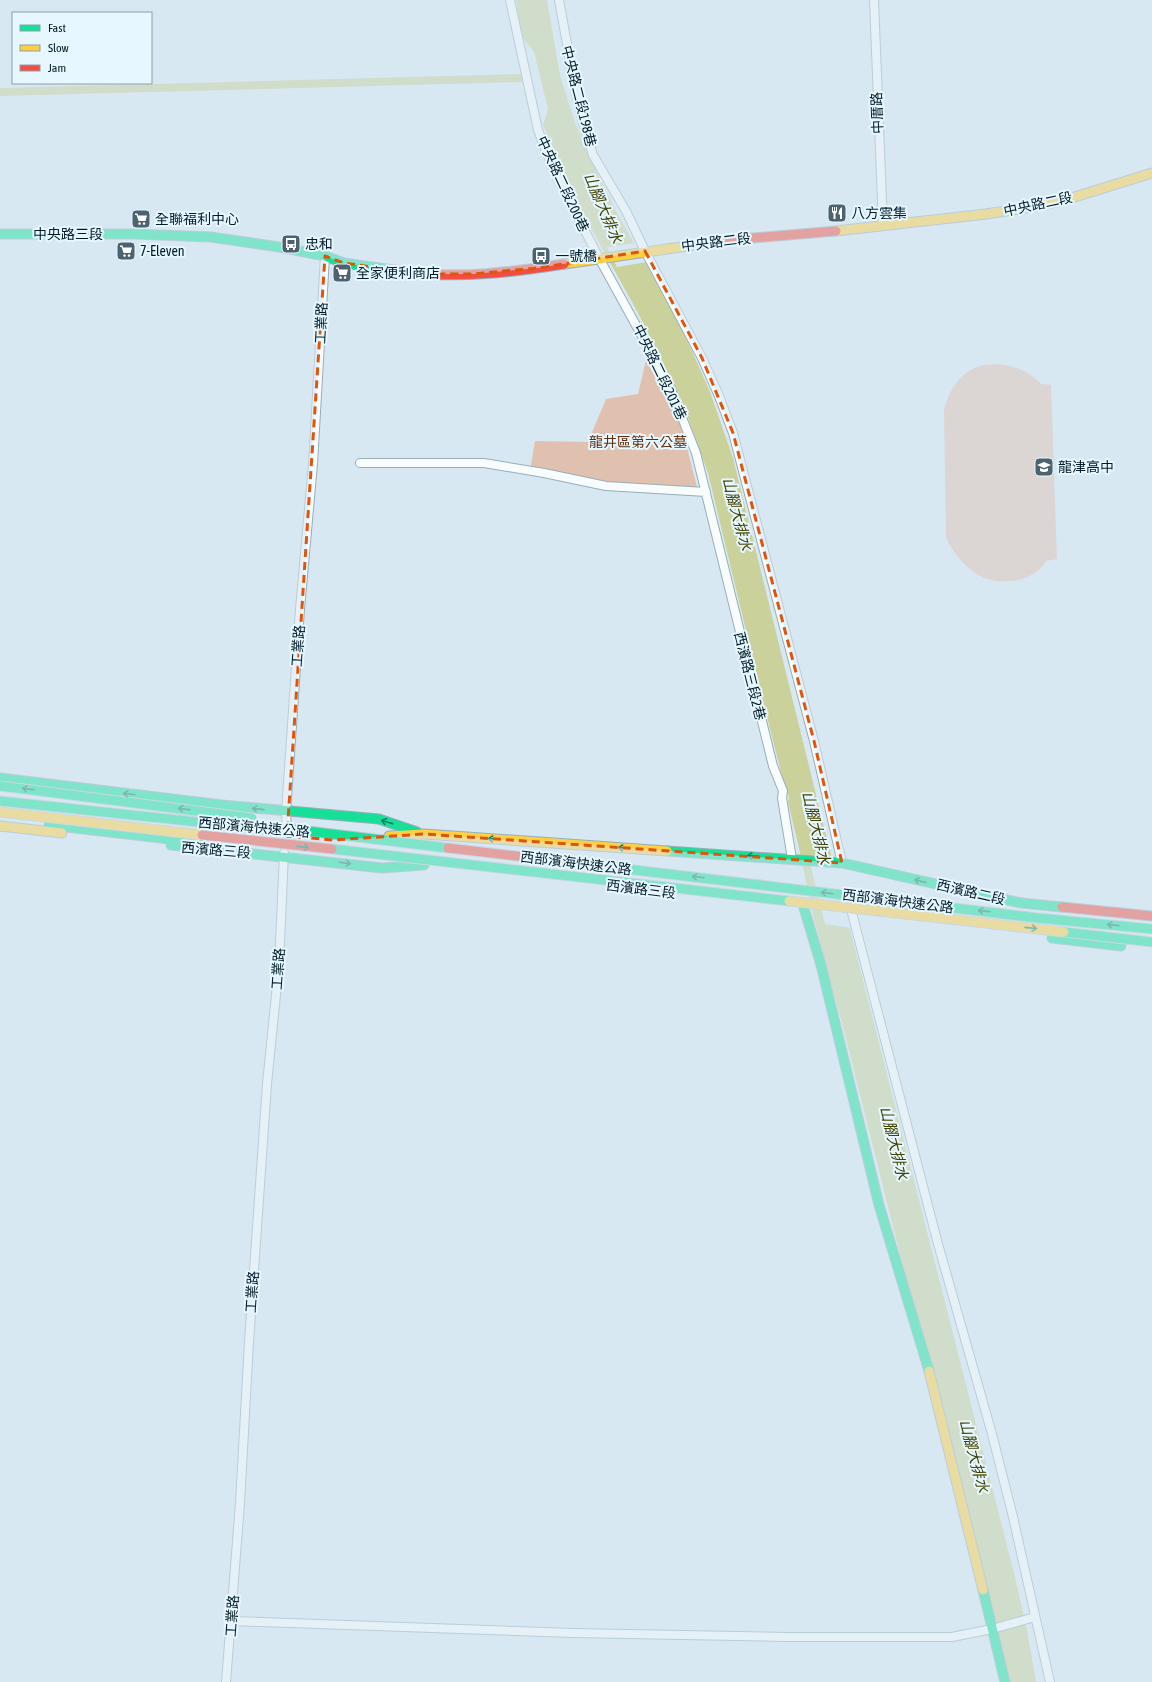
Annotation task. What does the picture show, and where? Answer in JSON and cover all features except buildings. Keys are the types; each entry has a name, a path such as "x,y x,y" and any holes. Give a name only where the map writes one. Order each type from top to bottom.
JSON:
{"main road":[{"name":"中央路二段","path":"279,247 325,256 344,263 422,274 487,274 538,268 645,251 751,238 791,234 813,234 986,214 1048,204 1152,173"},
{"name":"中央路三段","path":"0,234 134,234 199,236 279,247"},
{"name":"西濱路三段","path":"0,778 286,812 379,819 424,834"},
{"path":"0,786 274,822 289,833"},
{"name":"西部濱海快速公路","path":"0,802 272,830 1022,916 1152,929"},
{"name":"西部濱海快速公路","path":"0,812 1152,942"},
{"path":"0,819 178,840 218,837"},
{"name":"西濱路三段","path":"0,826 382,868 432,864"},
{"name":"西濱路三段","path":"289,833 333,840 432,864 852,913"},
{"name":"西濱路三段","path":"333,840 424,834 792,859"},
{"name":"西濱路二段","path":"792,859 842,863 1021,903 1152,916"},
{"path":"804,908 821,965 879,1205 940,1413 966,1513 1005,1682"},
{"path":"852,913 1152,949"}],"street":[{"name":"中央路二段200巷","path":"510,0 538,130 551,164 599,258"},
{"name":"中央路二段198巷","path":"559,0 576,93 591,148 626,211 645,251 702,358 733,433 814,741 842,863"},
{"name":"中厝路","path":"874,0 883,226"},
{"name":"工業路","path":"226,1682 256,1241 279,965 283,856 289,833 286,812 300,609 313,464 325,256"},
{"name":"中央路二段201巷","path":"599,258 670,386 696,453 706,492"},
{"path":"360,463 484,463 544,473 606,486 706,492"},
{"name":"西濱路三段2巷","path":"706,492 773,766 783,791 782,798 792,859"},
{"path":"852,913 938,1244 992,1434 1013,1517 1050,1682"},
{"path":"231,1621 565,1632 786,1637 952,1637 992,1629 1035,1617"}],"highlighted area":[{"path":"645,251 702,358 733,433 814,741 842,863 424,834 333,840 287,836 325,256 344,263 422,274 473,274 538,268"}],"green space":[{"name":"龍井區第六公墓","path":"646,360 681,424 697,487 673,489 585,485 530,471 535,441 588,442 606,399 638,394"},
{"path":"1001,364 1023,371 1032,376 1041,384 1051,385 1057,559 1046,561 1040,569 1032,575 1013,581 993,580 975,573 958,557 951,548 946,537 944,410 946,402 953,388 963,375 977,367"}],"water":[{"name":"山腳大排水","path":"516,0 547,0 560,75 575,123 617,213 672,310 692,351 710,392 733,458 823,823 1015,1577 1027,1630 1036,1682 1007,1682 844,1031 814,920 788,802 789,797 765,709 708,473 682,401 637,311 576,201 543,125 548,109 534,52 522,37"}],"pier":[{"path":"636,243 647,262 617,267 607,247"},
{"path":"809,859 836,863 852,928 825,924"}],"waterway":[{"path":"0,92 522,78"}],"traffic: fast":[{"path":"0,234 134,234 211,237 279,247 325,256 344,263 407,272"},
{"path":"0,778 222,805 379,819 417,832"},
{"path":"0,786 252,818"},
{"path":"0,801 272,830 291,829 448,848"},
{"path":"49,825 178,840 200,839"},
{"path":"171,845 382,868 424,865"},
{"path":"332,849 789,901"},
{"path":"667,851 842,863 1021,903 1062,907"},
{"path":"626,869 1038,918 1152,929"},
{"path":"804,908 821,965 879,1205 929,1371"},
{"path":"1064,932 1152,942"},
{"path":"1052,938 1121,946"},
{"path":"983,1590 1005,1682"}],"traffic: slow":[{"path":"836,231 986,214 1032,207 1065,200 1152,173"},
{"path":"564,264 729,240"},
{"path":"0,812 202,835"},
{"path":"0,826 62,833"},
{"path":"389,836 424,834 667,851"},
{"path":"789,901 1064,932"},
{"path":"929,1371 983,1590"}],"traffic: jam":[{"path":"729,240 836,231"},
{"path":"407,272 446,275 486,274 564,264"},
{"path":"202,835 332,849"},
{"path":"448,848 626,869"},
{"path":"1062,907 1152,916"}],"place":[{"name":"八方雲集","path":"837,213"},
{"name":"全聯福利中心","path":"141,219"},
{"name":"忠和","path":"291,244"},
{"name":"7-Eleven","path":"126,251"},
{"name":"一號橋","path":"541,256"},
{"name":"全家便利商店","path":"342,273"},
{"name":"龍津高中","path":"1044,467"}]}
